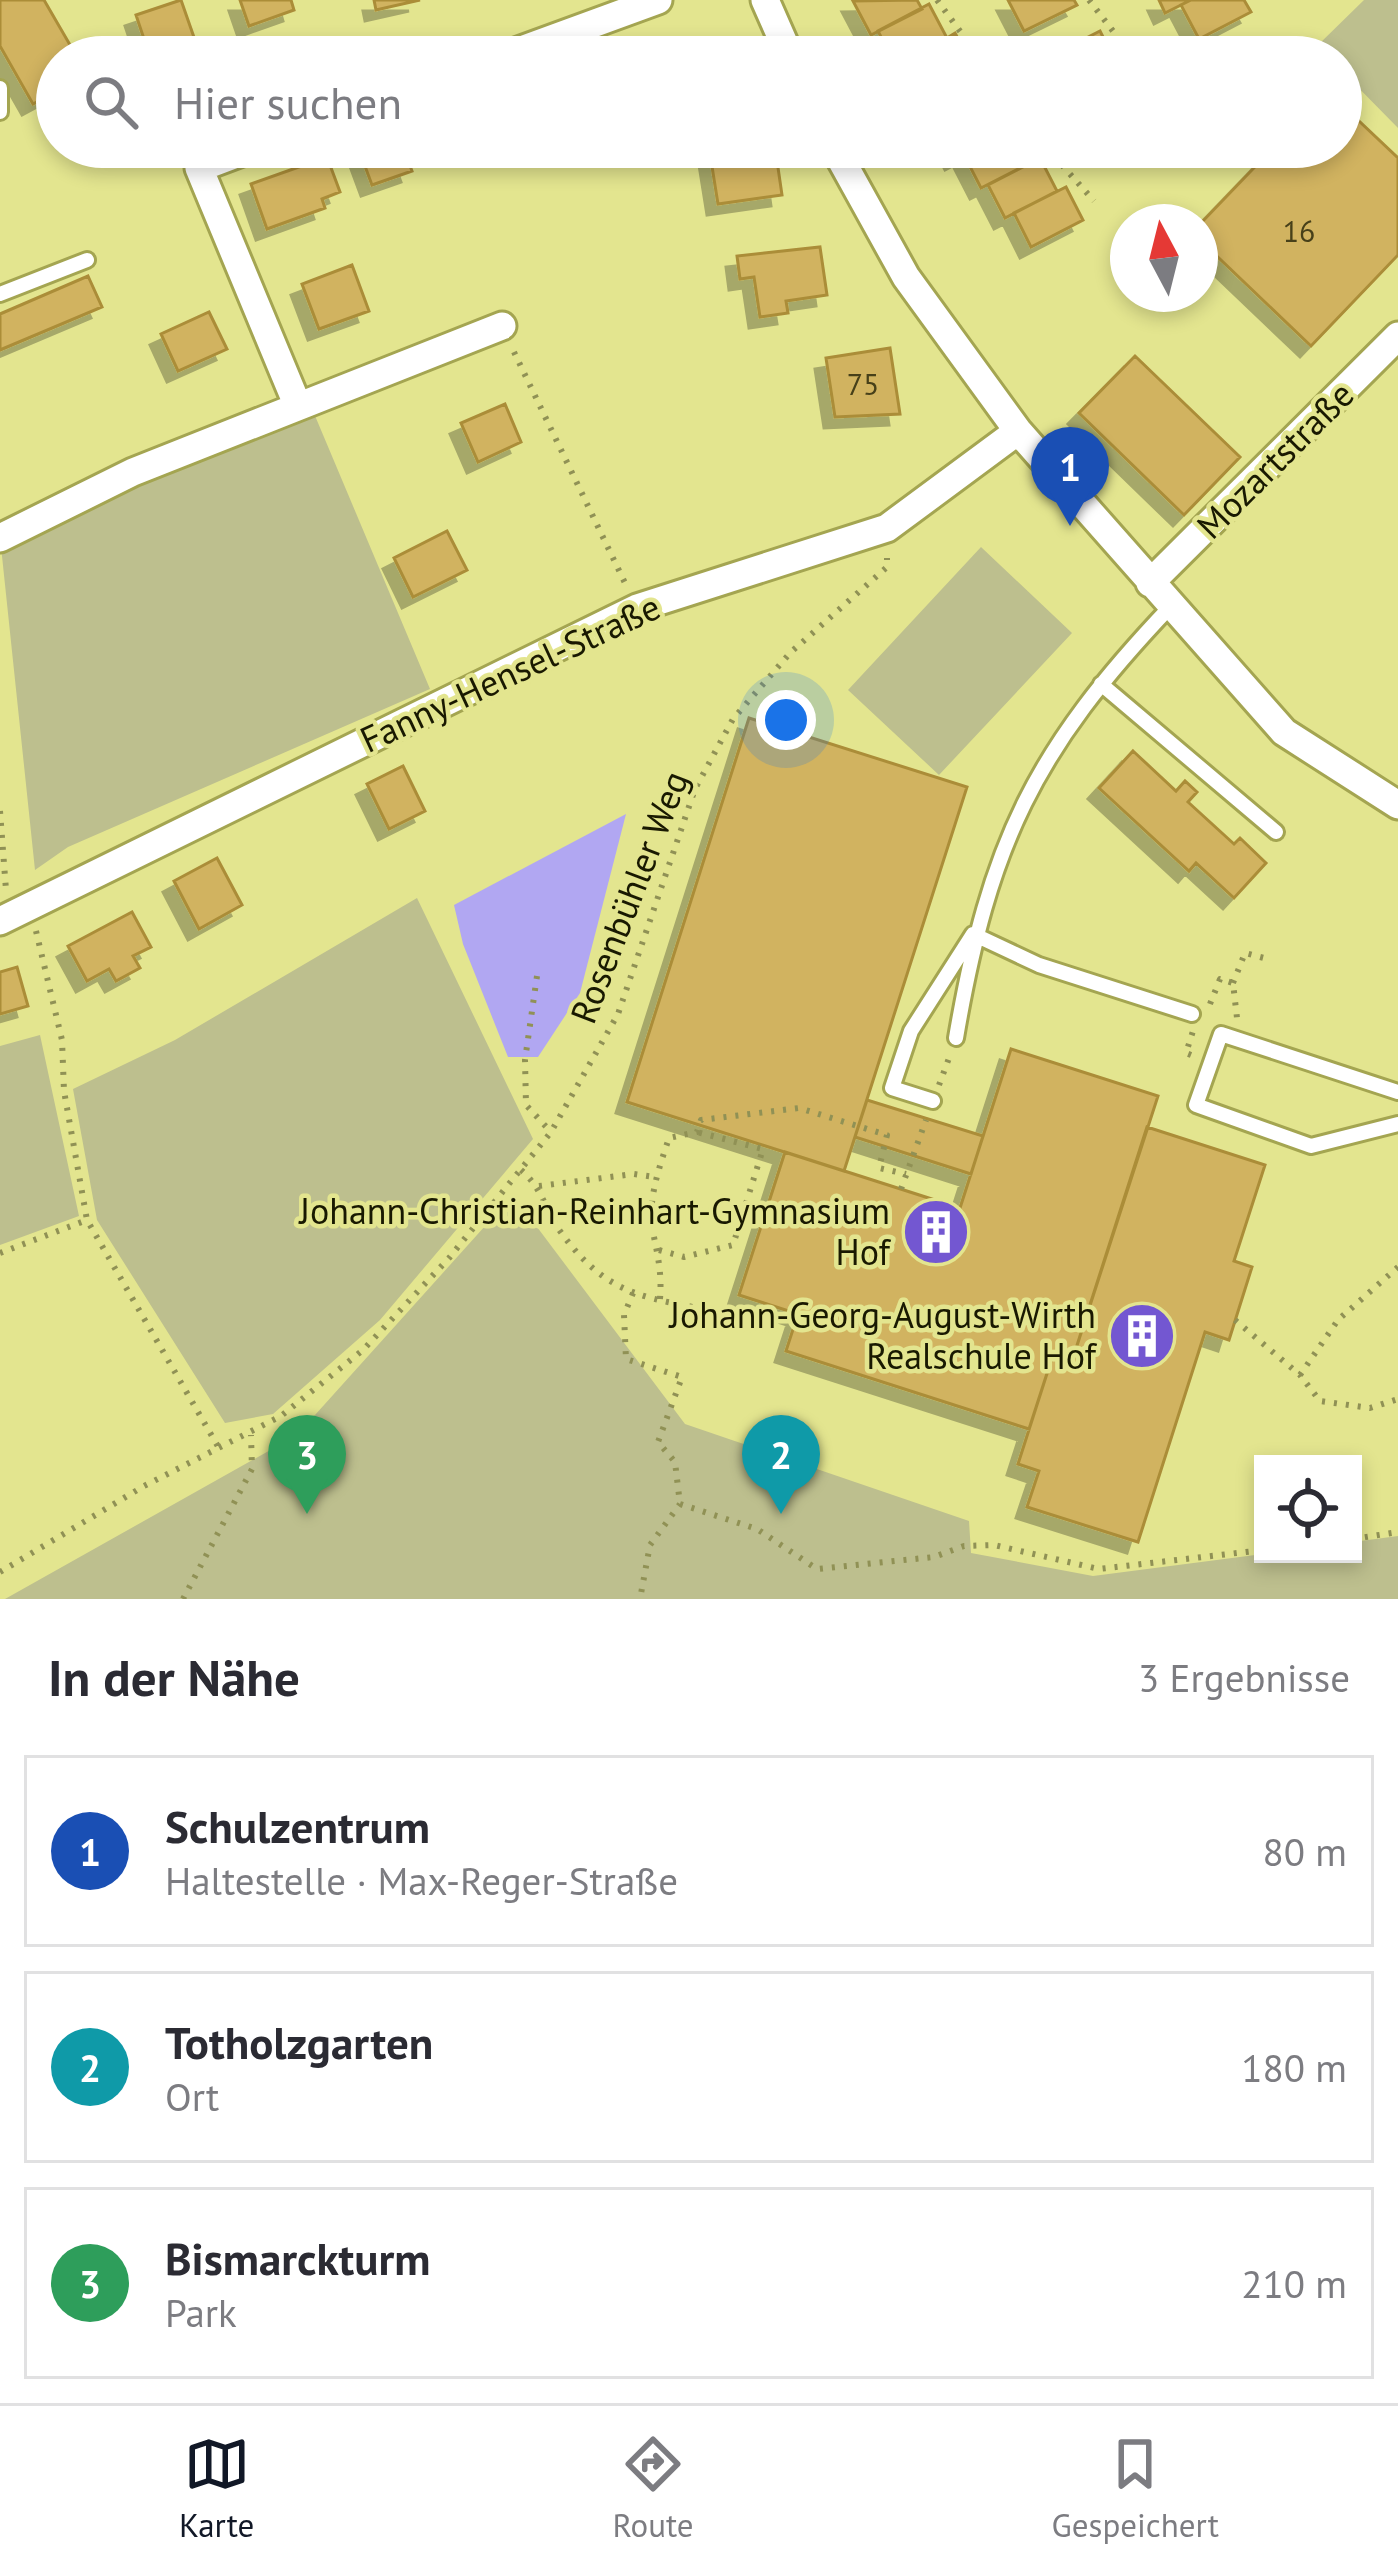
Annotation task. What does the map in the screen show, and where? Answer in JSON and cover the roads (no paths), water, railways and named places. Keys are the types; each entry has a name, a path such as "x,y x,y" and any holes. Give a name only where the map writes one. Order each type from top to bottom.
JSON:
{"street":[{"path":"559,36 658,0"},
{"path":"765,0 781,36"},
{"path":"199,168 297,404"},
{"path":"845,168 905,277 1018,431 1170,607 1284,732 1398,805"},
{"path":"0,538 133,472 502,326"},
{"name":"Mozartstraße","path":"1150,583 1398,336"},
{"name":"Fanny-Hensel-Straße","path":"13,915 637,608 887,528 1018,431"}],"lane":[{"path":"0,88 0,112"},
{"path":"0,294 87,260"},
{"path":"956,1038 974,934 1007,835 1042,761 1101,684 1170,607"},
{"path":"1101,684 1276,832"},
{"path":"974,934 1039,965 1192,1014"},
{"path":"933,1101 892,1088 910,1031 974,934"},
{"path":"1398,1092 1222,1034 1196,1106 1311,1146 1398,1124"}],"place":[{"name":"Schulzentrum","path":"1070,526"},
{"name":"Johann-Christian-Reinhart-Gymnasium Hof","path":"936,1232"},
{"name":"Johann-Georg-August-Wirth Realschule Hof","path":"1142,1336"},
{"name":"Bismarckturm","path":"307,1514"},
{"name":"Totholzgarten","path":"781,1514"}]}
